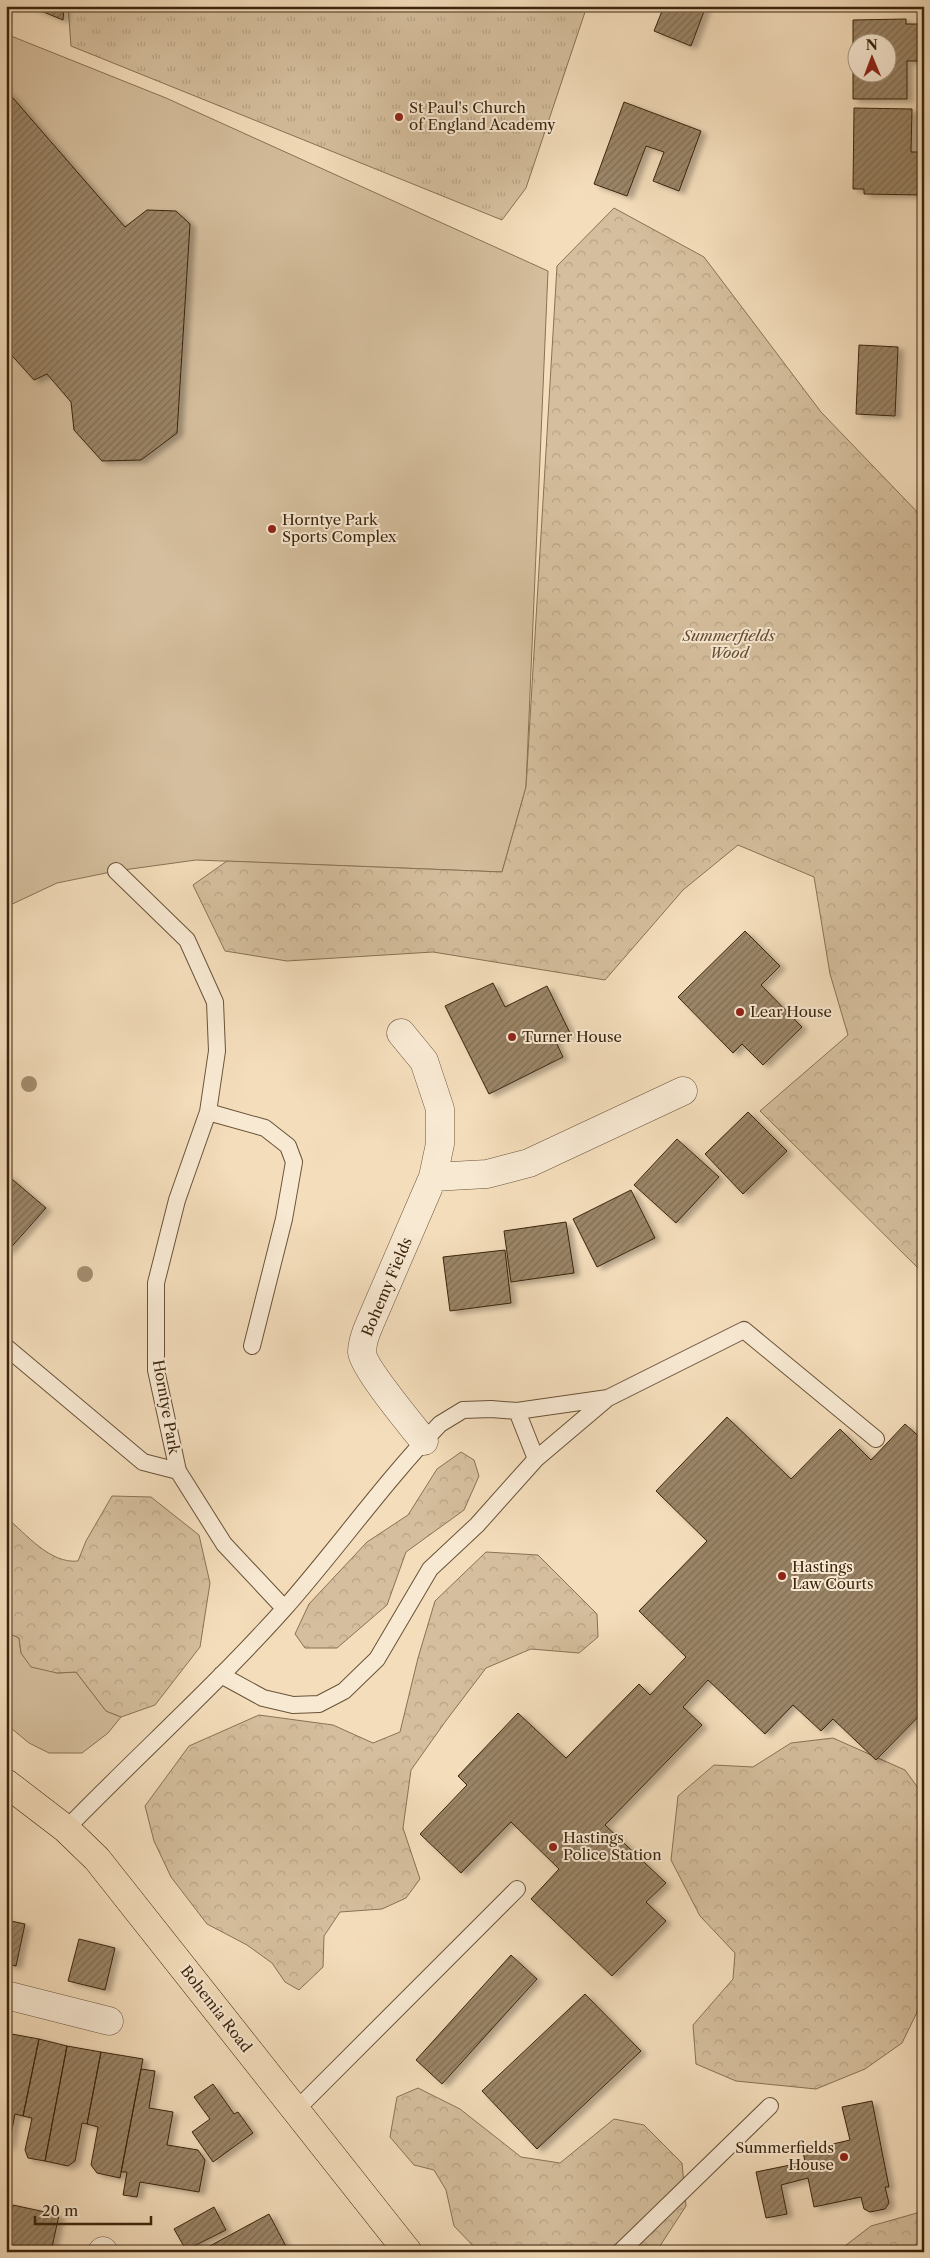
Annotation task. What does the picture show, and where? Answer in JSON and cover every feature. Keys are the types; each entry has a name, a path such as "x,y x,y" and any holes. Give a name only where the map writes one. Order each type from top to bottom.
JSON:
{"highway":[{"name":"Bohemia Road","path":"6,1783 66,1830 97,1859 408,2252"}],"street":[{"name":"Bohemy Fields","path":"401,1034 424,1061 440,1109 440,1144 433,1177 363,1340 362,1354 370,1370 424,1441"},
{"path":"433,1177 487,1174 529,1163 683,1091"},
{"path":"6,1995 109,2021"}],"lane":[{"name":"Horntye Park","path":"116,871 187,940 215,1002 217,1051 208,1112 177,1200 156,1283 156,1370 178,1471 224,1544 284,1608"},
{"path":"208,1112 264,1128 288,1146 294,1162 284,1219 252,1346"},
{"path":"221,1675 264,1698 292,1705 319,1704 344,1691 377,1659 430,1569 477,1525 536,1459 608,1398 744,1330 876,1439"},
{"path":"6,1347 143,1462 178,1471"},
{"path":"66,1830 221,1675 284,1608 440,1424 463,1410 491,1409 517,1411 608,1398"},
{"path":"517,1411 536,1459"},
{"path":"295,2111 517,1889"},
{"path":"620,2252 770,2106"}],"green space":[{"name":"St Paul's Church of England Academy","path":"68,6 587,6 526,188 502,220 71,46"},
{"name":"Horntye Park Sports Complex","path":"6,34 166,98 548,271 526,787 502,872 196,860 116,871 57,883 6,907"},
{"name":"Summerfields Wood","path":"614,208 704,257 821,412 924,519 924,1274 760,1111 848,1035 830,974 814,877 738,845 683,890 605,980 433,952 287,961 225,951 193,885 227,861 502,872 526,787 557,266"},
{"path":"461,1452 474,1460 479,1476 464,1510 406,1552 387,1605 337,1648 305,1648 295,1634 309,1604 367,1542 408,1515 437,1469"},
{"path":"112,1496 151,1497 199,1535 210,1583 200,1647 155,1705 121,1717 106,1711 76,1672 57,1673 31,1667 21,1653 19,1638 6,1632 6,1517 48,1553 68,1561 78,1561 86,1541"},
{"path":"486,1552 538,1555 597,1614 598,1637 579,1653 531,1649 486,1668 411,1770 403,1828 420,1879 406,1898 382,1909 340,1912 324,1936 323,1967 299,1990 285,1982 272,1963 247,1945 207,1924 171,1877 154,1841 145,1806 189,1746 259,1715 333,1725 373,1743 400,1732 418,1658 435,1601"},
{"path":"6,1632 19,1638 21,1653 57,1673 76,1672 106,1711 121,1717 108,1733 82,1753 49,1753 29,1743 6,1724"},
{"path":"833,1738 905,1770 924,1796 924,1998 902,2043 865,2069 816,2089 736,2081 696,2064 693,2025 733,1979 735,1953 700,1916 671,1860 678,1796 714,1765 753,1767 791,1743"},
{"path":"418,2088 460,2109 521,2157 560,2163 614,2119 644,2125 682,2163 686,2206 658,2249 653,2252 479,2252 454,2226 446,2190 434,2170 414,2165 390,2137 397,2097"},
{"path":"924,2211 924,2252 837,2252 871,2226"}],"building":[{"path":"29,6 64,6 63,20"},
{"path":"664,6 706,6 691,46 654,31"},
{"path":"906,19 906,24 924,24 924,61 907,61 907,99 853,99 853,82 898,82 898,32 853,32 853,20"},
{"path":"6,90 125,227 147,210 176,211 190,224 177,433 141,460 102,461 74,430 71,402 47,374 34,380 6,349"},
{"path":"624,102 701,131 679,191 653,181 664,152 646,146 627,196 594,184"},
{"path":"854,108 912,109 911,152 924,152 924,195 864,194 864,189 853,189"},
{"path":"859,345 898,347 895,416 856,414"},
{"path":"923,369 924,469 922,469"},
{"name":"Lear House","path":"745,931 780,966 761,985 802,1027 763,1065 742,1044 733,1053 678,997"},
{"name":"Turner House","path":"493,983 505,1007 547,986 570,1033 555,1040 563,1057 489,1094 445,1006"},
{"path":"748,1112 787,1151 743,1194 705,1154"},
{"path":"677,1139 719,1177 676,1223 634,1185"},
{"path":"6,1174 46,1208 6,1253"},
{"path":"631,1190 655,1238 597,1267 573,1219"},
{"path":"566,1222 574,1273 511,1282 504,1231"},
{"path":"505,1250 511,1303 450,1311 443,1257"},
{"path":"727,1417 791,1479 840,1429 871,1460 905,1424 924,1441 924,1711 876,1760 833,1719 821,1731 793,1705 765,1734 708,1680 683,1707 702,1725 605,1825 666,1883 646,1902 666,1921 612,1976 531,1899 559,1869 511,1822 461,1873 420,1834 467,1785 458,1776 518,1713 566,1758 639,1684 650,1695 686,1657 639,1611 707,1541 656,1491"},
{"path":"6,1920 25,1924 16,1966 6,1964"},
{"path":"79,1939 115,1948 105,1990 68,1981"},
{"path":"511,1955 537,1979 442,2084 416,2060"},
{"path":"585,1994 641,2051 537,2149 482,2091"},
{"path":"6,2033 39,2039 23,2116 15,2114 9,2145 6,2148"},
{"path":"39,2039 67,2046 45,2161 28,2158 25,2150 32,2118 23,2116"},
{"path":"67,2046 101,2052 87,2124 82,2123 75,2161 68,2166 45,2161"},
{"path":"101,2052 143,2059 120,2178 97,2173 91,2165 98,2127 87,2124"},
{"path":"141,2069 155,2071 149,2108 173,2112 167,2145 198,2150 205,2160 199,2192 140,2182 137,2197 123,2195 127,2172 121,2172"},
{"path":"213,2084 234,2114 238,2112 253,2133 213,2162 192,2132 210,2119 194,2097"},
{"name":"Summerfields House","path":"872,2101 889,2187 885,2187 889,2203 885,2209 870,2212 864,2209 861,2197 814,2207 808,2178 781,2185 787,2214 766,2218 756,2172 805,2162 803,2151 850,2140 842,2107"},
{"path":"6,2204 12,2206 6,2229"},
{"path":"13,2205 59,2215 51,2252 6,2252 6,2233"},
{"path":"214,2207 226,2230 186,2250 174,2229"},
{"path":"269,2214 289,2252 208,2252 206,2248"}],"place":[{"name":"St Paul's Church of England Academy","path":"399,117"},
{"name":"Horntye Park Sports Complex","path":"272,529"},
{"name":"Lear House","path":"740,1012"},
{"name":"Turner House","path":"512,1037"},
{"name":"Hastings Law Courts","path":"782,1576"},
{"name":"Hastings Police Station","path":"553,1847"},
{"name":"Summerfields House","path":"844,2157"}]}
